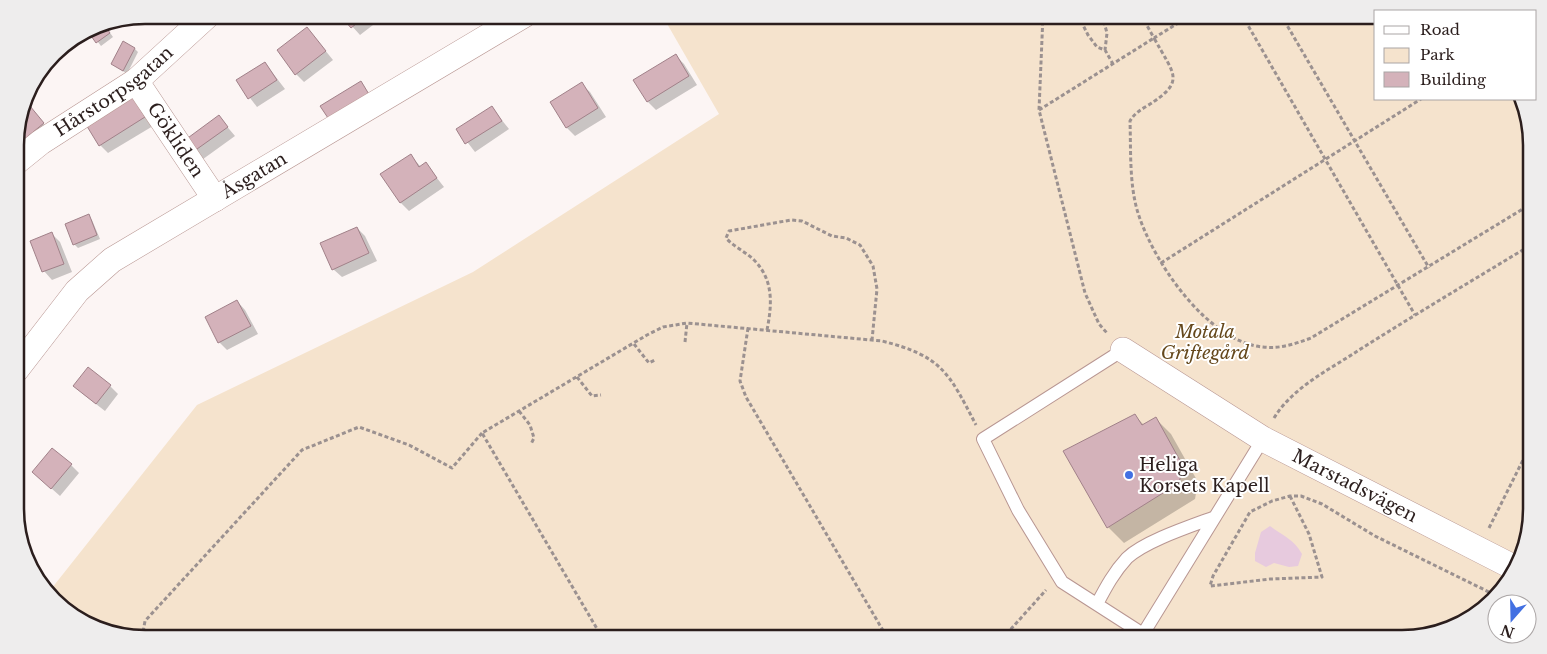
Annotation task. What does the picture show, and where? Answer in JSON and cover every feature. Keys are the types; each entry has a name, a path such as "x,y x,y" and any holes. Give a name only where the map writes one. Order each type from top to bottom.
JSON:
{"street":[{"name":"Hårstorpsgatan","path":"24,156 41,142 136,80 198,24"},
{"name":"Åsgatan","path":"24,360 91,276 112,260 509,24"},
{"name":"Gökliden","path":"136,80 215,199"},
{"name":"Marstadsvägen","path":"1123,350 1263,439 1510,565"}],"lane":[{"path":"1123,350 983,439 1018,510 1062,582 1137,630"},
{"path":"1145,630 1263,439"},
{"path":"1097,604 1112,576 1129,556 1160,539 1215,517"}],"path":[{"path":"1043,24 1040,110 1086,293 1099,324 1123,350"},
{"path":"1083,24 1097,47 1105,50 1113,64"},
{"path":"1105,24 1108,33 1105,50"},
{"path":"1146,24 1172,70 1174,80 1167,93 1139,111 1130,121 1133,188 1138,215 1161,263 1202,316 1223,330 1261,347 1286,347 1311,338 1399,287 1523,209"},
{"path":"1040,110 1177,24"},
{"path":"1247,24 1415,314"},
{"path":"1285,24 1429,268"},
{"path":"1161,263 1419,100"},
{"path":"767,330 772,304 768,282 754,260 735,247 726,238 729,231 791,220 802,221 832,236 846,238 860,244 873,266 877,289 872,340"},
{"path":"1263,439 1281,406 1299,389 1415,314 1523,250"},
{"path":"685,342 687,323"},
{"path":"144,630 146,621 302,450 359,427 410,445 452,468 482,433 663,327 687,323 872,340 903,346 921,353 952,378 983,439"},
{"path":"748,328 740,381 746,397 883,630"},
{"path":"634,344 649,363 655,360"},
{"path":"577,377 592,396 601,395"},
{"path":"519,411 530,425 534,438 531,444"},
{"path":"482,433 598,630"},
{"path":"1479,548 1523,460"},
{"path":"1290,496 1312,542 1322,576 1210,586 1213,576 1250,512 1272,501 1290,496 1301,496 1322,504 1376,536 1490,592"},
{"path":"1010,630 1058,576"}],"green space":[{"name":"Motala Griftegård","path":"667,24 1374,24 1374,100 1514,100 1519,114 1523,145 1523,517 1521,533 1511,563 1493,589 1482,600 1456,618 1426,628 1410,630 145,630 121,628 99,621 71,605 53,587 197,405 473,272 719,114"}],"shaded area":[{"path":"1270,526 1292,541 1299,549 1302,554 1298,566 1289,567 1274,563 1266,567 1255,561 1255,553 1261,532"}],"building":[{"path":"348,24 356,24 351,28"},
{"path":"307,27 326,51 295,75 277,50"},
{"path":"108,30 110,33 96,43 92,36"},
{"path":"123,41 135,48 123,71 111,64"},
{"path":"676,54 689,76 647,102 633,80"},
{"path":"265,62 277,80 248,99 236,80"},
{"path":"361,81 370,96 330,121 320,106"},
{"path":"582,82 598,108 566,128 550,102"},
{"path":"131,94 145,117 99,146 85,123"},
{"path":"492,106 502,121 465,144 456,129"},
{"path":"30,107 44,123 24,140"},
{"path":"219,115 228,127 190,154 181,143"},
{"path":"411,154 419,167 426,162 437,178 400,203 380,174"},
{"path":"89,214 97,235 73,245 65,224"},
{"path":"357,227 369,253 332,270 320,243"},
{"path":"52,232 64,264 42,272 30,241"},
{"path":"237,300 251,326 218,343 205,317"},
{"path":"88,367 111,385 96,404 73,386"},
{"name":"Heliga Korsets Kapell","path":"1135,414 1142,425 1156,417 1183,466 1179,483 1107,528 1063,451"},
{"path":"52,448 72,464 51,489 32,472"}],"place":[{"name":"Heliga Korsets Kapell","path":"1129,475"}]}
